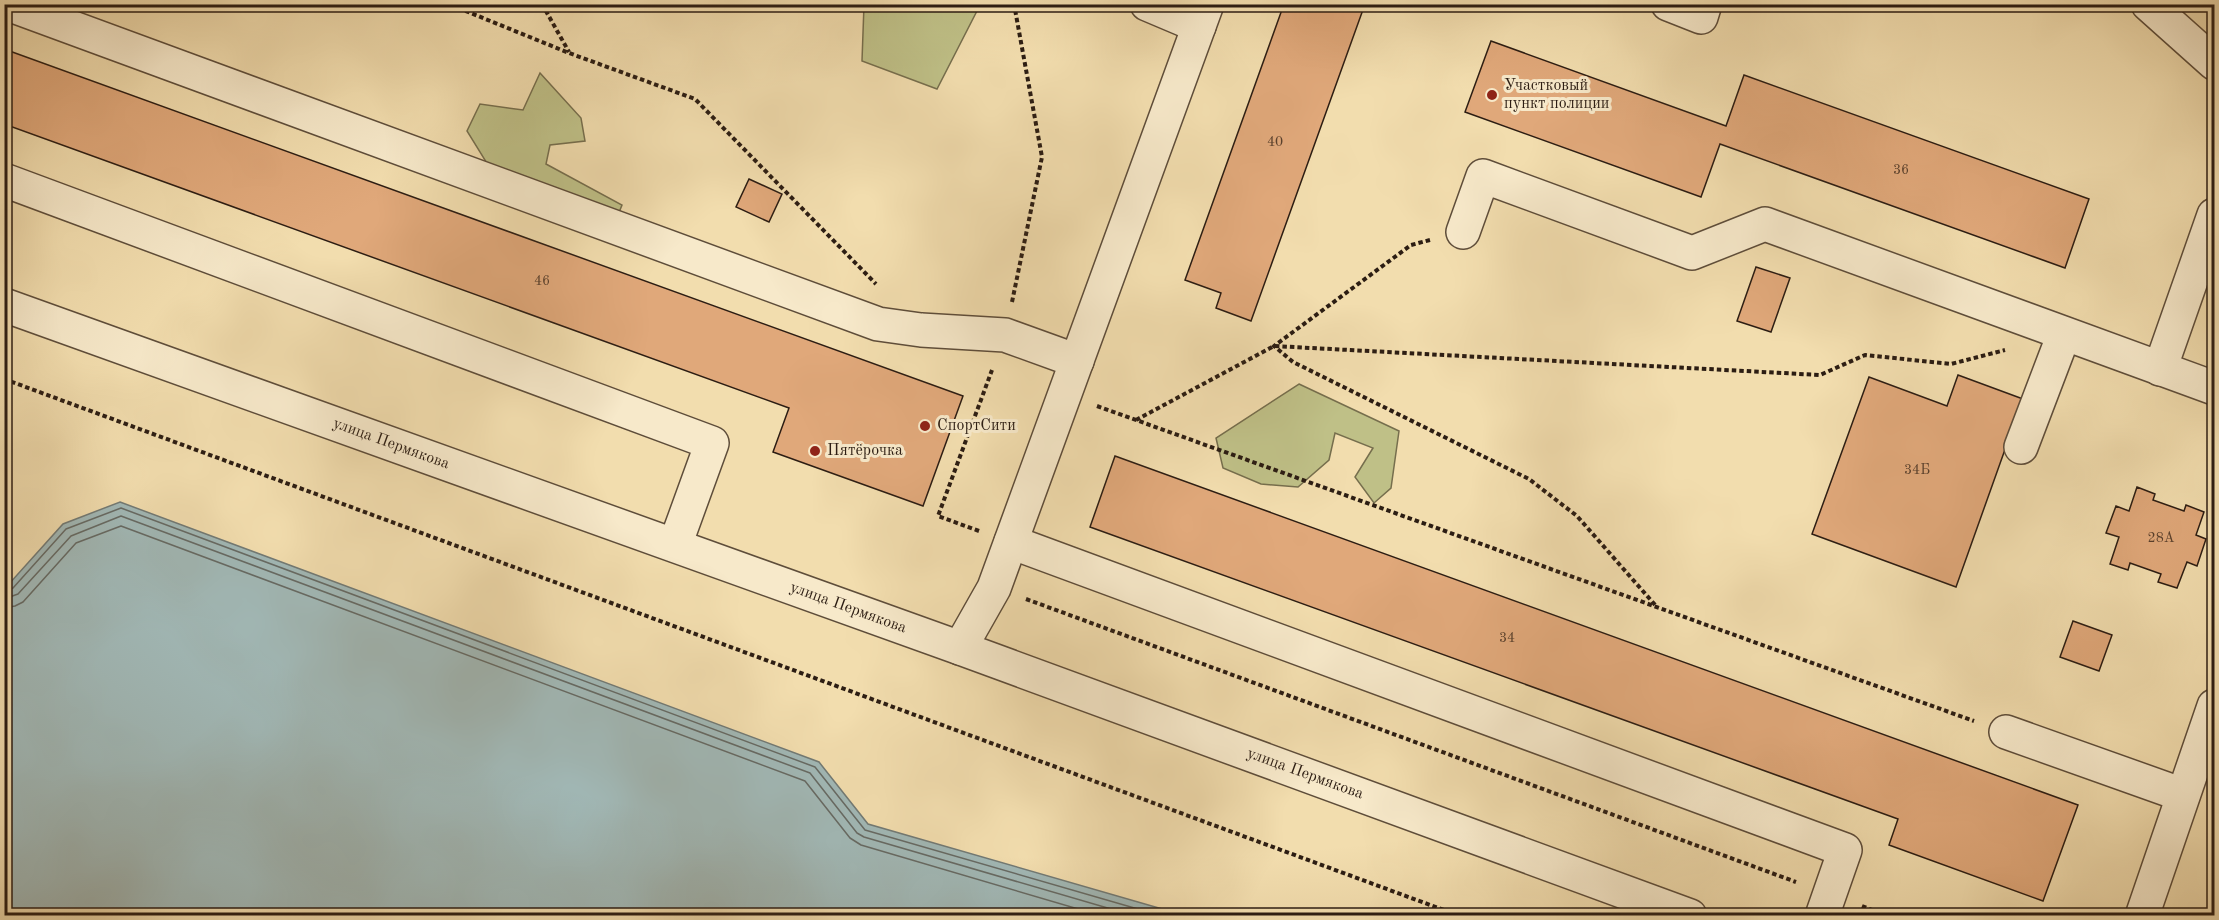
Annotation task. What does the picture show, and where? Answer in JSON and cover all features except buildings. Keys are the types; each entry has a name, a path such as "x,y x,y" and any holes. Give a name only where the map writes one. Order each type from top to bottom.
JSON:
{"street":[{"path":"8,4 878,324 921,330 1005,335 1077,361"},
{"path":"960,648 994,588 1203,15 1147,4"},
{"path":"1668,4 1701,16 1705,4"},
{"path":"2148,4 2214,63"},
{"path":"1463,232 1483,176 1692,253 1765,224 2214,388"},
{"path":"4,180 712,442 675,545"},
{"path":"2160,369 2214,215"},
{"name":"улица Пермякова","path":"4,306 675,545 1690,915"},
{"path":"2021,447 2064,334"},
{"path":"1011,542 1845,850 1826,905"},
{"path":"2142,915 2214,706"},
{"path":"2006,732 2182,795"}],"path":[{"path":"444,4 695,99 879,287"},
{"path":"542,4 569,53"},
{"path":"1136,420 1274,346 1411,245 1463,232"},
{"path":"1274,346 1820,375 1865,355 1951,364 2007,349"},
{"path":"1274,346 1293,362 1529,479 1577,516 1657,607"},
{"path":"4,379 1460,915"},
{"path":"1065,394 2006,732"},
{"path":"994,588 1826,905 1887,915"}],"green space":[{"path":"864,4 980,5 937,89 862,61"},
{"path":"540,73 581,118 585,141 550,145 546,164 622,205 613,227 496,178 467,131 480,104 523,110"},
{"path":"1299,384 1399,431 1391,488 1374,503 1355,477 1373,448 1335,433 1329,460 1298,487 1261,484 1223,468 1216,438"}],"water":[{"path":"120,502 819,762 868,824 1183,915 5,915 5,586 63,524"}],"place":[{"name":"Участковый пункт полиции","path":"1492,95"},
{"name":"СпортСити","path":"925,426"},
{"name":"Пятёрочка","path":"815,451"}]}
